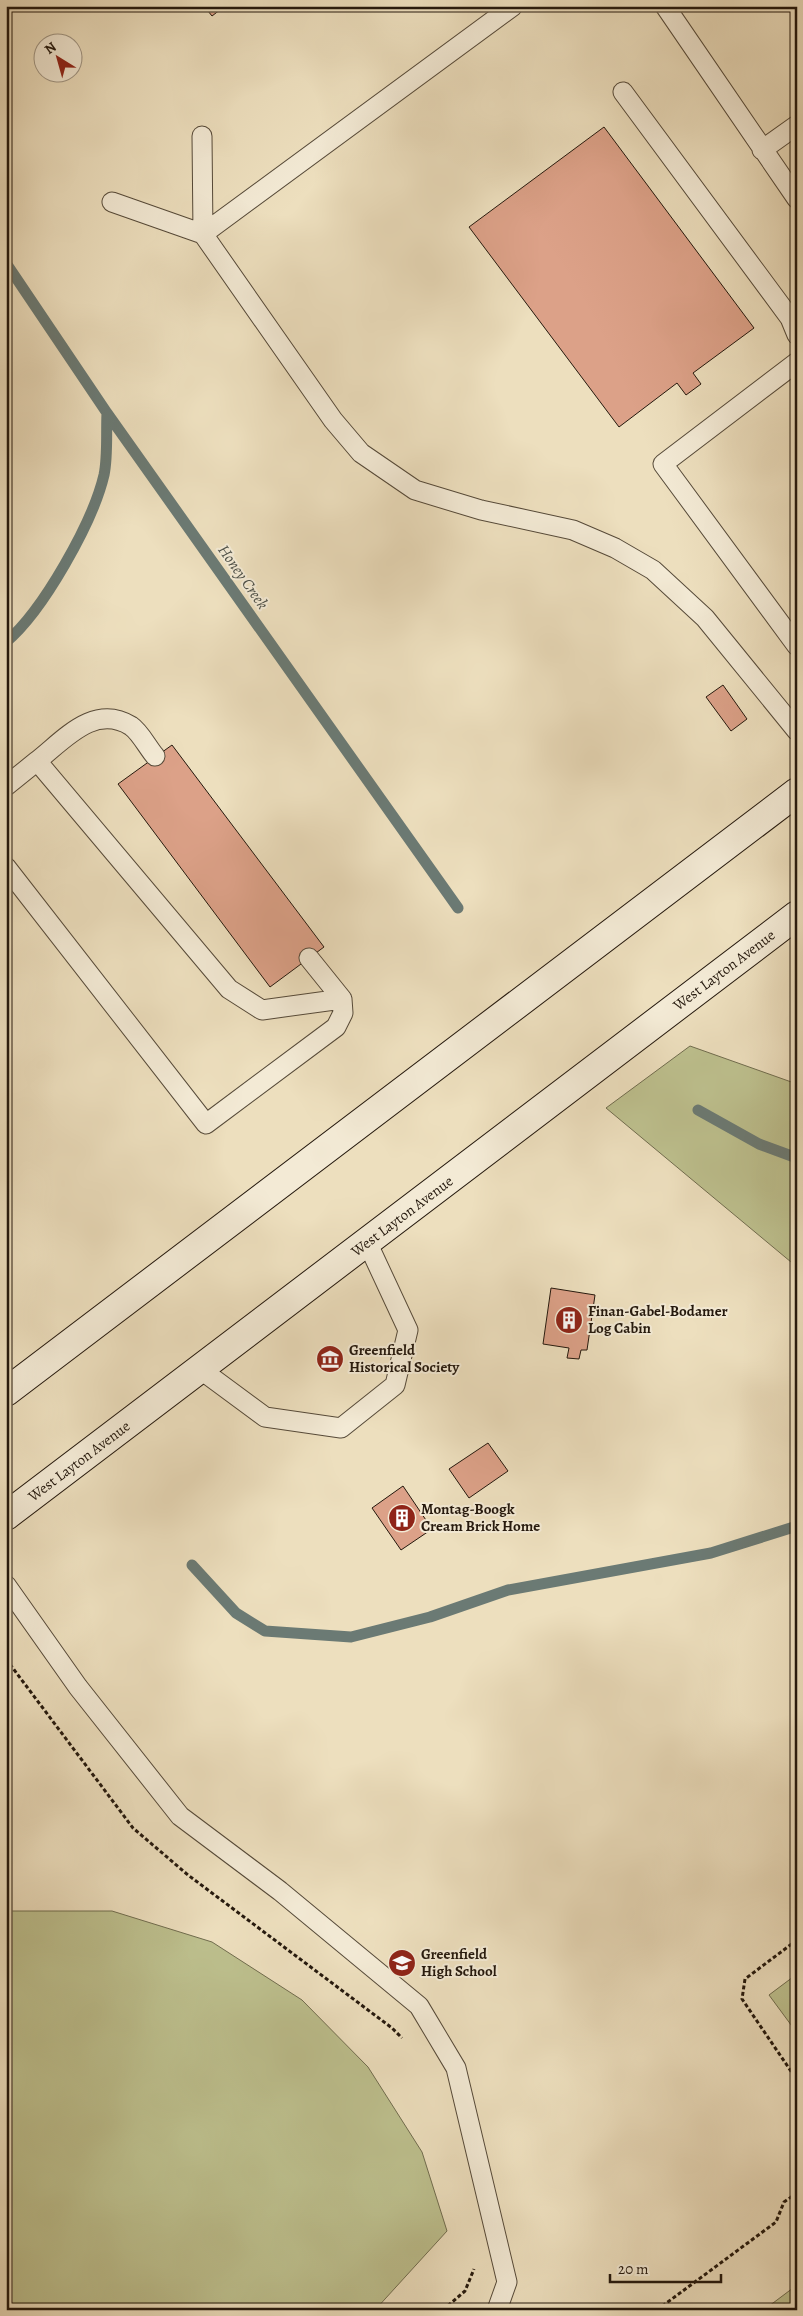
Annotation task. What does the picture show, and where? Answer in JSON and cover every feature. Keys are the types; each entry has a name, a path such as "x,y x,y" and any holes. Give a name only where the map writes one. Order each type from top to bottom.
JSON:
{"main road":[{"path":"6,1392 797,792"},
{"name":"West Layton Avenue","path":"6,1516 797,915"}],"lane":[{"path":"203,234 513,6"},
{"path":"665,6 797,199"},
{"path":"622,92 790,318 797,335"},
{"path":"762,150 797,125"},
{"path":"202,136 203,234 333,420 361,453 415,490 481,510 574,530 614,548 653,570 705,618 797,732"},
{"path":"112,202 203,234"},
{"path":"797,362 664,464 797,646"},
{"path":"6,786 82,724 104,717 131,726 155,756"},
{"path":"37,761 229,990 262,1010 342,999"},
{"path":"6,867 206,1124 336,1027 343,1014 342,999 309,958"},
{"path":"200,1369 265,1417 341,1428 395,1386 408,1330 367,1242"},
{"path":"6,1585 78,1687 180,1816 280,1891 419,2006 456,2068 507,2282 497,2310"}],"path":[{"path":"6,1659 134,1828 188,1875 392,2028 405,2042"},
{"path":"797,1940 745,1979 742,1999 797,2080"},
{"path":"657,2310 776,2222 784,2202 797,2193"},
{"path":"443,2310 465,2291 475,2266"}],"green space":[{"path":"690,1046 797,1084 797,1267 606,1108"},
{"path":"6,1911 112,1911 212,1942 302,2000 368,2067 422,2152 447,2231 375,2310 6,2310"},
{"path":"797,1974 797,2033 769,1995"},
{"path":"797,2285 797,2310 771,2310 769,2306"}],"building":[{"path":"204,6 225,6 212,16"},
{"path":"604,127 754,328 693,373 701,384 686,395 677,383 619,427 469,227"},
{"path":"723,685 747,719 731,731 706,697"},
{"path":"172,745 324,947 270,987 118,784"},
{"name":"Finan-Gabel-Bodamer Log Cabin","path":"551,1288 595,1295 587,1350 581,1350 579,1359 567,1358 569,1348 543,1344"},
{"path":"488,1443 508,1471 469,1498 449,1469"},
{"name":"Montag-Boogk Cream Brick Home","path":"403,1486 432,1529 401,1550 372,1508"}],"waterway":[{"name":"Honey Creek","path":"6,263 107,413 458,908"},
{"path":"6,642 20,628 50,588 65,564 89,517 104,475 107,413"},
{"name":"Honey Creek","path":"698,1110 759,1144 797,1158"},
{"path":"192,1565 236,1613 265,1631 351,1637 430,1617 508,1590 711,1553 797,1526"}],"place":[{"name":"Finan-Gabel-Bodamer Log Cabin","path":"569,1320"},
{"name":"Greenfield Historical Society","path":"330,1359"},
{"name":"Montag-Boogk Cream Brick Home","path":"402,1518"},
{"name":"Greenfield High School","path":"402,1963"}]}
